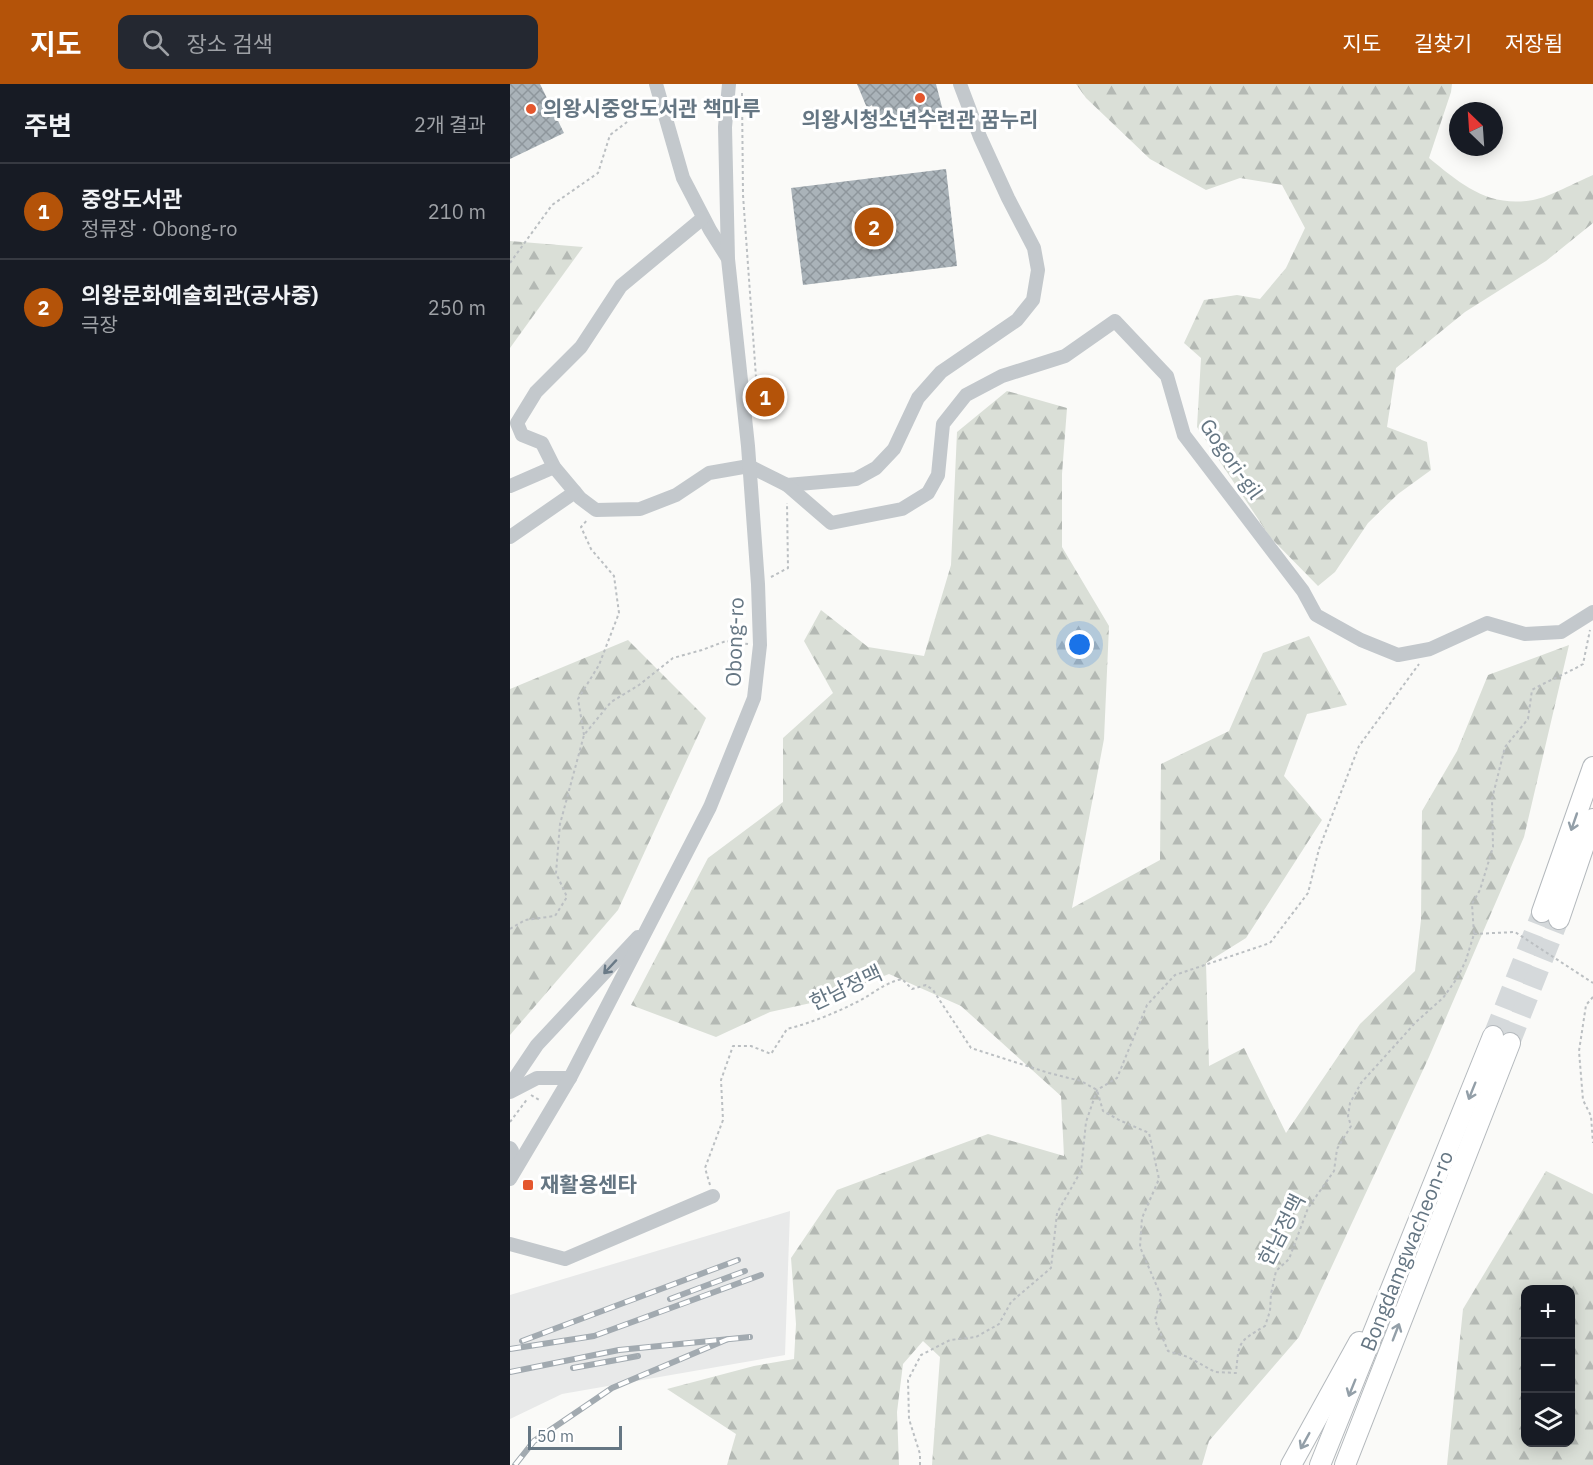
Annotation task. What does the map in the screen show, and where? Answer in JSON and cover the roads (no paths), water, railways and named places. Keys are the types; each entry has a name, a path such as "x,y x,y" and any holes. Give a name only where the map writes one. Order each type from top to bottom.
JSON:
{"highway":[{"path":"1593,767 1550,916 1593,819"},
{"name":"Bongdamgwacheon-ro","path":"1320,1465 1404,1261 1502,1040 1345,1465"},
{"path":"1292,1465 1404,1261"}],"street":[{"name":"Obong-ro","path":"510,1179 570,1078 710,807 754,698 760,645 758,584 748,446 728,259 725,127 729,84"},
{"path":"704,218 621,286 581,347 536,392 517,423 516,435 542,443 554,467 575,492 596,510 640,509 676,495 709,473 749,466 787,485 856,479 876,468 894,449 918,398 941,372 1017,320 1033,300 1038,270 1034,248 980,137 960,84"},
{"path":"658,91 683,178 728,259"},
{"name":"Gogori-gil","path":"787,485 831,523 902,509 928,493 938,476 943,424 966,395 1002,376 1065,357 1115,321 1167,376 1184,435 1303,591 1316,615 1361,640 1398,655 1430,649 1487,622 1525,634 1561,632 1592,619"},
{"path":"510,486 554,467"},
{"path":"510,537 575,492"},
{"path":"510,1085 537,1045 650,924"},
{"path":"510,1092 537,1078 570,1078"},
{"path":"510,1148 512,1151 510,1158"},
{"path":"510,1244 565,1259 712,1196"}],"tunnel":[{"path":"1493,1036 1542,912"},
{"path":"1510,1043 1559,919"}],"railway":[{"path":"522,1341 738,1260"},
{"path":"670,1299 745,1271"},
{"path":"510,1349 594,1336 761,1275"},
{"path":"510,1372 619,1350 750,1337"},
{"path":"515,1465 534,1441 612,1388 728,1339"},
{"path":"573,1368 638,1356"}],"place":[{"name":"의왕시청소년수련관 꿈누리","path":"920,98"},
{"name":"의왕시중앙도서관 책마루","path":"531,109"},
{"name":"의왕문화예술회관(공사중)","path":"874,227"},
{"name":"중앙도서관","path":"765,397"},
{"name":"재활용센타","path":"528,1185"}]}
